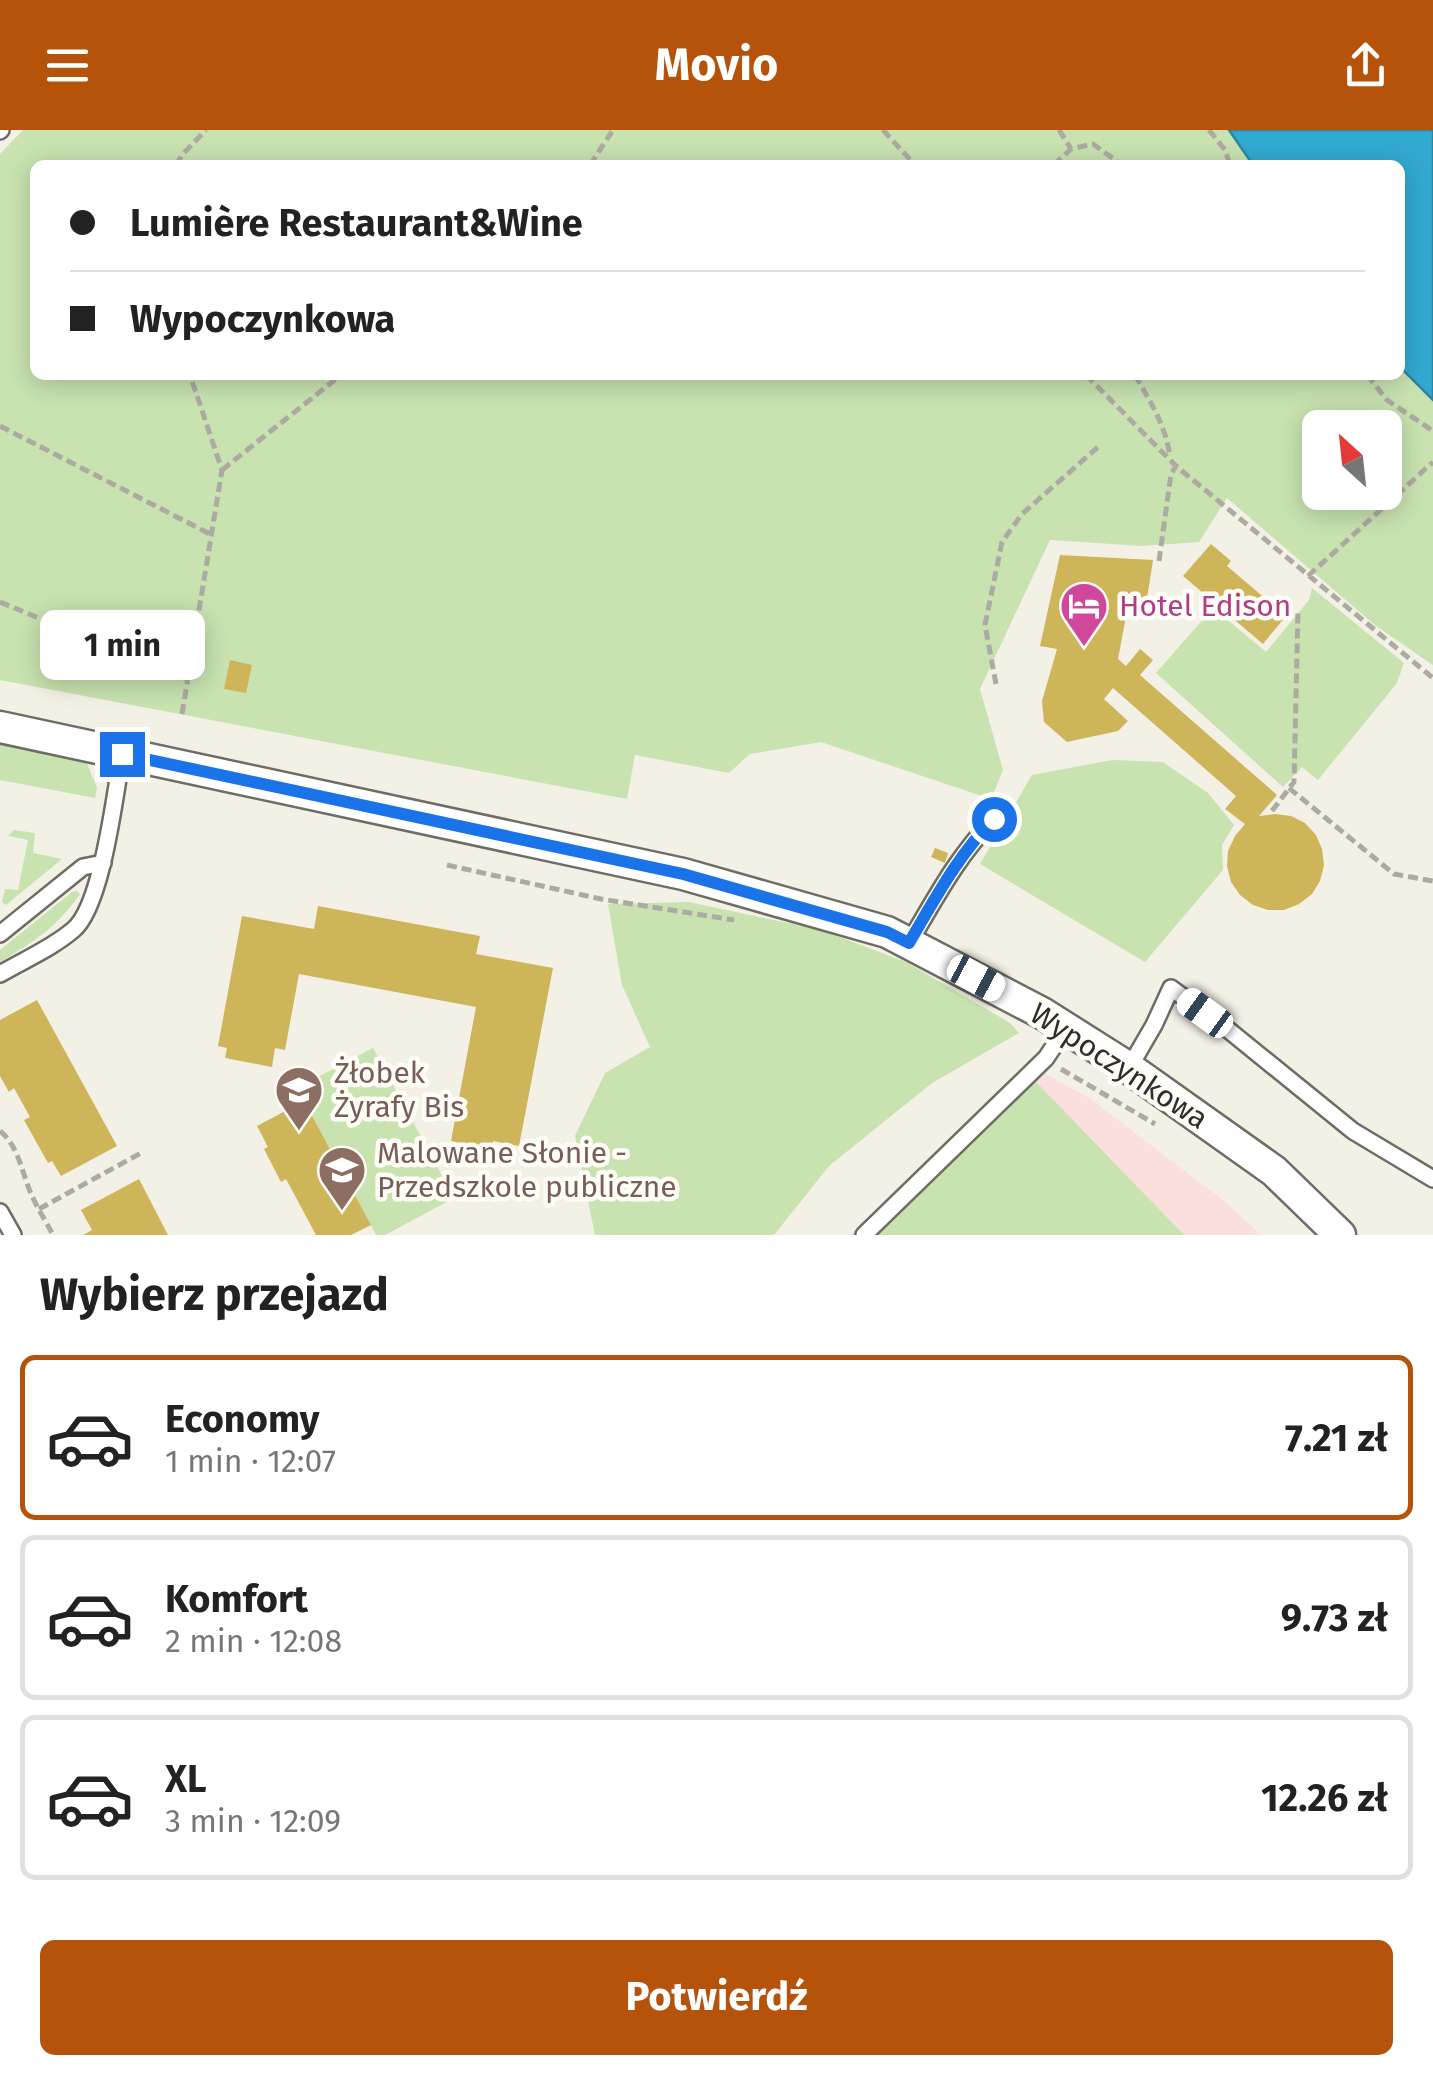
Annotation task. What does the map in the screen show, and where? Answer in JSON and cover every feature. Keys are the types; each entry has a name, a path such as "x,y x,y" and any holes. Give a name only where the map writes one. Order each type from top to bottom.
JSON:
{"street":[{"name":"Wypoczynkowa","path":"0,727 683,874 887,932 1042,1013 1129,1068 1274,1171 1340,1235"}],"lane":[{"path":"0,974 76,928 94,894 103,864 122,754"},
{"path":"909,943 958,860 994,819"},
{"path":"0,934 83,867 103,864"},
{"path":"1129,1068 1171,988 1353,1131 1433,1179"},
{"path":"864,1235 1046,1058 1066,1028"},
{"path":"0,1212 13,1235"}],"path":[{"path":"179,160 206,130"},
{"path":"593,160 613,130"},
{"path":"883,130 910,160"},
{"path":"1060,130 1070,149"},
{"path":"1209,130 1228,160"},
{"path":"1056,160 1070,149 1093,144 1115,160"},
{"path":"182,714 222,470 192,380"},
{"path":"222,470 335,380"},
{"path":"1090,380 1176,466 1433,678"},
{"path":"1138,380 1160,420 1170,460"},
{"path":"1371,380 1387,400 1433,432"},
{"path":"0,426 212,535"},
{"path":"996,684 985,625 1002,542 1022,514 1098,447"},
{"path":"1308,576 1433,462"},
{"path":"1160,561 1171,474 1176,466"},
{"path":"0,602 190,680"},
{"path":"1272,811 1294,782 1298,609"},
{"path":"1289,788 1394,874 1433,881"},
{"path":"447,865 600,900 748,922"},
{"path":"1046,1058 1160,1127"},
{"path":"0,1130 23,1167 32,1196 54,1235"},
{"path":"39,1209 141,1153"}],"shaded area":[{"path":"1028,1064 1089,1098 1223,1200 1261,1235 850,1235"}],"green space":[{"path":"23,130 1229,130 1250,160 30,160 30,380 1405,380 1405,372 1433,400 1433,665 1376,626 1227,498 1199,542 1142,546 1050,540 980,689 1003,770 991,799 821,742 750,754 729,773 635,755 627,799 0,680 0,154"},
{"path":"1312,588 1404,663 1397,683 1318,780 1302,767 1283,787 1156,673 1213,608 1266,652 1309,600"},
{"path":"0,742 86,761 97,788 95,798 0,780"},
{"path":"1112,760 1163,762 1208,793 1234,825 1222,845 1223,870 1145,962 980,864 1032,775"},
{"path":"14,830 35,833 33,853 62,859 6,905 2,902 5,889 18,890 28,840 8,836"},
{"path":"77,891 80,894 53,925 0,962 0,950"},
{"path":"689,902 821,930 906,962 1010,1023 1019,1033 932,1083 829,1166 774,1235 595,1235 575,1136 605,1073 650,1047 622,985 608,904"},
{"path":"373,1048 454,1198 385,1235 376,1235 297,1088"},
{"path":"1034,1080 1184,1235 875,1235"}],"water":[{"path":"1229,130 1433,130 1433,400 1405,372 1405,160 1250,160"}],"building":[{"path":"1211,544 1231,561 1227,566 1286,616 1263,644 1183,576"},
{"path":"1060,555 1153,560 1147,598 1130,595 1118,659 1126,666 1140,649 1153,660 1140,675 1277,795 1259,816 1291,816 1316,835 1324,865 1312,894 1299,904 1284,910 1268,910 1240,895 1227,866 1228,851 1245,824 1225,809 1236,796 1113,688 1104,699 1128,721 1118,731 1067,742 1044,722 1042,701 1057,649 1040,646"},
{"path":"230,660 252,665 246,693 224,689"},
{"path":"935,848 948,853 945,863 931,857"},
{"path":"318,906 480,936 476,954 553,968 519,1146 493,1141 492,1149 451,1141 476,1007 299,974 285,1050 275,1048 272,1067 225,1058 227,1048 218,1046 242,916 314,929"},
{"path":"37,1000 117,1146 61,1176 52,1161 48,1163 24,1120 30,1117 14,1088 9,1092 0,1076 0,1020"},
{"path":"304,1101 371,1225 351,1235 316,1235 286,1179 281,1182 264,1149 268,1147 257,1126"},
{"path":"139,1179 168,1235 83,1235 92,1230 81,1210"}],"place":[{"name":"Hotel Edison","path":"1084,648"},
{"name":"Żłobek Żyrafy Bis","path":"299,1132"},
{"name":"Malowane Słonie - Przedszkole publiczne","path":"342,1212"}],"route":[{"path":"122,754 683,874 887,932 909,943 958,860 994,819"}]}
